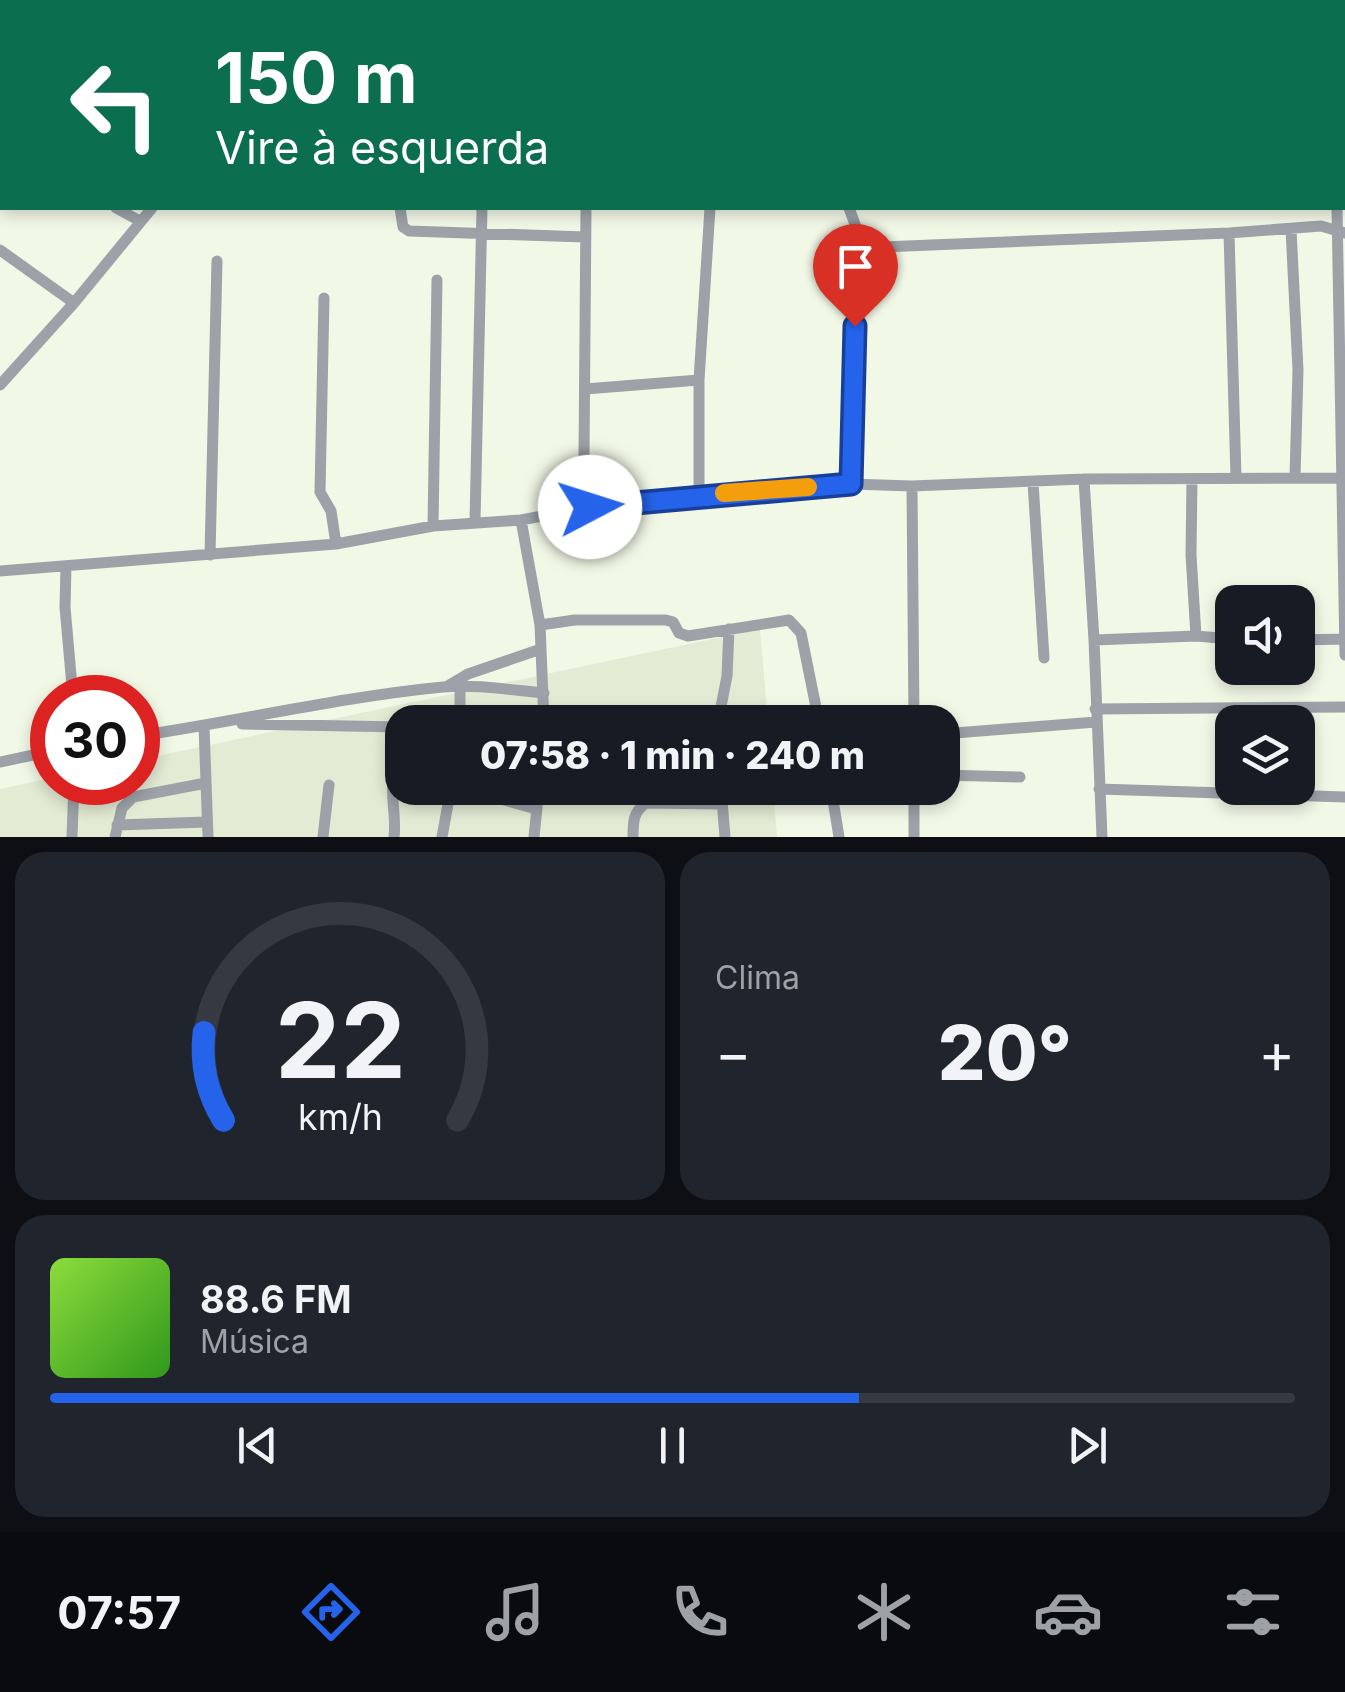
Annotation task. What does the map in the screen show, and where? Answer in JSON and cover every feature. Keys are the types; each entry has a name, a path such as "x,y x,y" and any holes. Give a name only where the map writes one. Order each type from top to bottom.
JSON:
{"street":[{"path":"120,210 140,221"},
{"path":"3,376 74,303 150,210"},
{"path":"400,210 404,228 409,231 585,237"},
{"path":"476,522 482,210"},
{"path":"586,210 584,455 590,507"},
{"path":"699,495 699,380 710,210"},
{"path":"850,210 857,248 851,484"},
{"path":"857,248 1321,226 1341,232 1340,478 1345,656"},
{"path":"1292,229 1298,370 1296,477"},
{"path":"1229,233 1236,477"},
{"path":"0,250 74,303"},
{"path":"210,555 217,261"},
{"path":"433,526 436,280"},
{"path":"324,298 320,492 331,511 336,544"},
{"path":"585,390 699,380"},
{"path":"1192,478 1190,554 1196,636"},
{"path":"0,572 336,544 433,526 521,520 590,507 851,484 1340,478"},
{"path":"1084,479 1102,837"},
{"path":"1033,482 1044,658"},
{"path":"912,486 914,705"},
{"path":"521,520 540,625 544,705"},
{"path":"66,566 71,675"},
{"path":"540,625 575,620 666,620 688,636 777,621 794,622 801,634 815,705"},
{"path":"721,705 729,629"},
{"path":"1094,640 1215,638"},
{"path":"1315,640 1344,639"},
{"path":"453,687 468,674 541,650"},
{"path":"453,687 457,705"},
{"path":"160,733 290,708 453,687 544,692"},
{"path":"960,732 1096,715 1345,707"},
{"path":"223,723 385,727"},
{"path":"204,726 208,837"},
{"path":"0,762 30,756"},
{"path":"960,776 1020,777"},
{"path":"206,783 133,797 122,808 116,831 208,822"},
{"path":"323,837 329,785"},
{"path":"1099,789 1345,797"},
{"path":"72,837 73,805"},
{"path":"394,837 395,805"},
{"path":"442,837 448,805"},
{"path":"522,805 536,809"},
{"path":"534,837 537,805"},
{"path":"633,837 633,818 644,805"},
{"path":"722,805 725,837"},
{"path":"834,805 839,837"},
{"path":"914,805 914,837"}],"shaded area":[{"path":"760,629 767,705 399,705"},
{"path":"385,708 385,805 774,805 777,837 0,837 0,789 30,783 30,805 160,805 160,755"}],"slow traffic":[{"path":"724,493 808,487"}],"route":[{"path":"590,507 851,484 855,326"}]}
